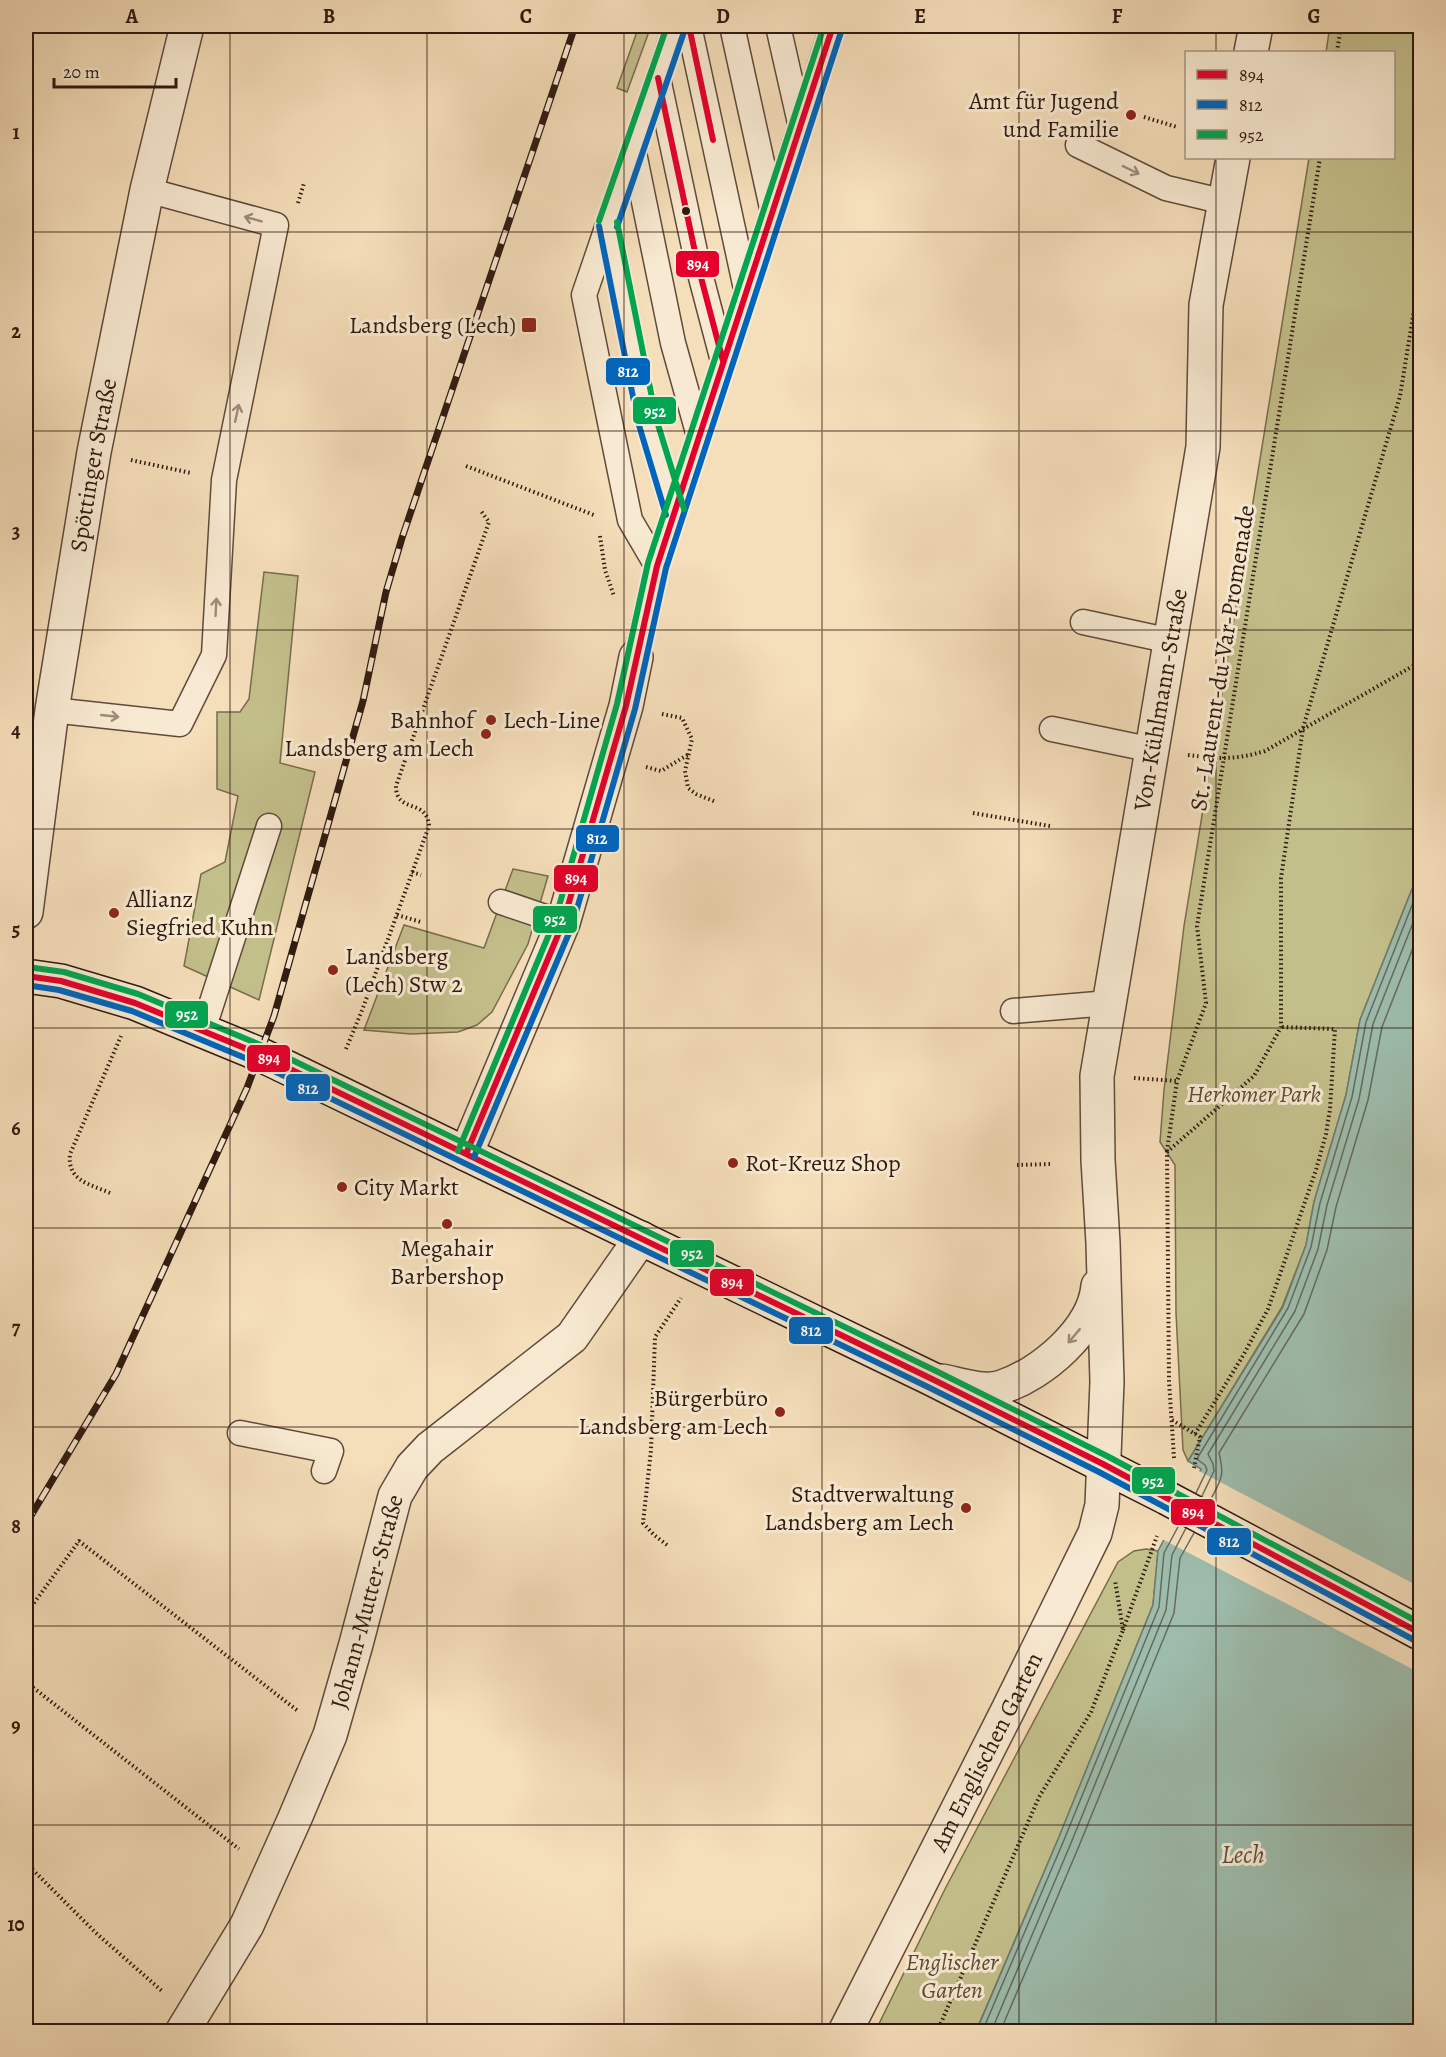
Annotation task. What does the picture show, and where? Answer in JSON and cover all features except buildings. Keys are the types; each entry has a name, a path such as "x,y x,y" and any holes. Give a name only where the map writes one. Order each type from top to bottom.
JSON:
{"street":[{"name":"Spöttinger Straße","path":"26,912 52,710 94,452 147,190 187,26"},
{"path":"1251,51 1256,26"},
{"name":"Von-Kühlmann-Straße","path":"1103,1464 1107,1382 1097,1076 1203,447 1206,305 1233,159"},
{"path":"466,1154 563,923 626,706 636,657"},
{"path":"26,976 61,981 135,1003 259,1054 1103,1464 1420,1633"},
{"name":"Johann-Mutter-Straße","path":"187,2024 247,1925 330,1735 395,1496 412,1467 430,1448 572,1337 641,1238"},
{"name":"Von-Kühlmann-Straße","path":"932,1379 975,1388 1001,1387 1047,1362 1073,1340 1090,1315 1098,1294 1103,1243"},
{"name":"Am Englischen Garten","path":"845,2031 1095,1533 1102,1505 1103,1464"}],"lane":[{"path":"657,566 630,520 584,295 676,26"},
{"path":"689,26 746,289"},
{"path":"732,26 772,210"},
{"path":"778,26 800,123"},
{"path":"636,657 657,566 833,26"},
{"path":"658,78 698,266 723,361"},
{"path":"1078,145 1166,188 1225,202"},
{"path":"634,150 673,343 699,436"},
{"path":"52,710 180,724 214,655 224,480 276,225 147,190"},
{"path":"608,224 647,420 675,512"},
{"path":"1083,622 1171,641"},
{"path":"1052,729 1153,750"},
{"path":"203,1030 269,826"},
{"path":"501,902 563,923"},
{"path":"1013,1011 1109,1003"},
{"path":"240,1433 331,1451 324,1471"}],"path":[{"path":"1337,51 1341,26"},
{"path":"1144,117 1177,127"},
{"name":"St.-Laurent-du-Var-Promenade","path":"1175,1465 1169,1381 1167,1152 1177,1081 1206,1003 1197,926 1320,159"},
{"path":"1167,1152 1254,1076 1281,1027 1281,878 1303,728 1400,396 1420,273"},
{"path":"94,452 224,480"},
{"path":"466,466 596,516"},
{"path":"346,1049 429,826 425,812 400,800 396,795 396,786 489,522 481,511"},
{"path":"598,527 605,570 617,603"},
{"path":"1153,750 1224,760 1247,756 1283,742 1303,728 1420,662"},
{"path":"682,718 692,739 685,771 688,788 716,802"},
{"path":"661,771 689,754"},
{"path":"973,813 1050,826"},
{"path":"412,872 421,875"},
{"path":"397,915 421,922"},
{"path":"110,1193 76,1178 69,1164 70,1154 135,1003"},
{"path":"1195,1434 1244,1354 1268,1309 1326,1134 1330,1109 1335,1029 1281,1027"},
{"path":"1097,1076 1177,1081"},
{"path":"1017,1165 1053,1164"},
{"path":"667,1545 643,1523 651,1450 655,1337 701,1267"},
{"path":"1172,1420 1200,1437 1194,1466"},
{"path":"937,2031 1039,1797 1090,1712 1157,1536"},
{"path":"26,1614 79,1540 330,1735"},
{"path":"1114,1573 1123,1630"},
{"path":"26,1682 271,1874"},
{"path":"26,1863 187,2024"}],"green space":[{"path":"639,26 651,26 627,92 617,88"},
{"name":"Herkomer Park","path":"1330,26 1420,26 1420,869 1360,1020 1346,1095 1314,1202 1306,1245 1282,1307 1188,1461 1183,1450 1176,1313 1175,1165 1160,1142 1184,926 1309,159 1395,159 1395,51 1326,51"},
{"path":"264,572 298,576 280,763 315,772 259,1000 184,966 201,874 225,862 238,796 217,789 217,712 240,712 249,699"},
{"path":"513,869 548,876 528,944 492,1012 477,1025 458,1032 411,1034 364,1030 404,925 484,948"},
{"name":"Englischer Garten","path":"1146,1549 1158,1551 1153,1605 1059,1837 976,2031 875,2032 945,1889 1118,1562 1134,1551"}],"water":[{"name":"Lech","path":"1420,869 1420,2031 976,2032 1059,1837 1153,1605 1158,1551 1201,1469 1188,1461 1283,1307 1306,1245 1314,1202 1346,1095 1360,1020"}],"pier":[{"path":"1197,1470 1420,1587 1420,1673 1162,1539"}],"railway":[{"path":"26,1524 116,1374 247,1088 274,1016 363,701 386,592 402,538 575,26"}],"transit line":[{"name":"952","path":"599,221 667,26"},
{"name":"894","path":"689,26 713,140"},
{"name":"952","path":"458,1151 555,920 617,704 648,563 824,26"},
{"name":"894","path":"466,1154 563,923 626,706 657,566 833,26"},
{"name":"812","path":"617,227 685,29"},
{"name":"812","path":"474,1157 572,926 635,709 666,568 842,29"},
{"name":"894","path":"658,78 698,266 723,361"},
{"name":"952","path":"617,222 656,418 684,509"},
{"name":"812","path":"599,226 638,422 666,515"},
{"name":"952","path":"27,967 64,972 138,994 263,1046 1107,1456 1420,1623"},
{"name":"894","path":"26,976 61,981 135,1003 259,1054 1103,1464 1420,1633"},
{"name":"812","path":"26,985 59,990 132,1011 255,1062 1099,1472 1416,1641"}],"place":[{"name":"Amt für Jugend und Familie","path":"1131,115"},
{"name":"Landsberg (Lech)","path":"529,325"},
{"name":"Lech-Line","path":"491,720"},
{"name":"Bahnhof Landsberg am Lech","path":"486,734"},
{"name":"Allianz Siegfried Kuhn","path":"114,913"},
{"name":"Landsberg (Lech) Stw 2","path":"333,970"},
{"name":"Rot-Kreuz Shop","path":"733,1163"},
{"name":"City Markt","path":"342,1187"},
{"name":"Megahair Barbershop","path":"447,1224"},
{"name":"Bürgerbüro Landsberg am Lech","path":"780,1412"},
{"name":"Stadtverwaltung Landsberg am Lech","path":"966,1508"}]}
